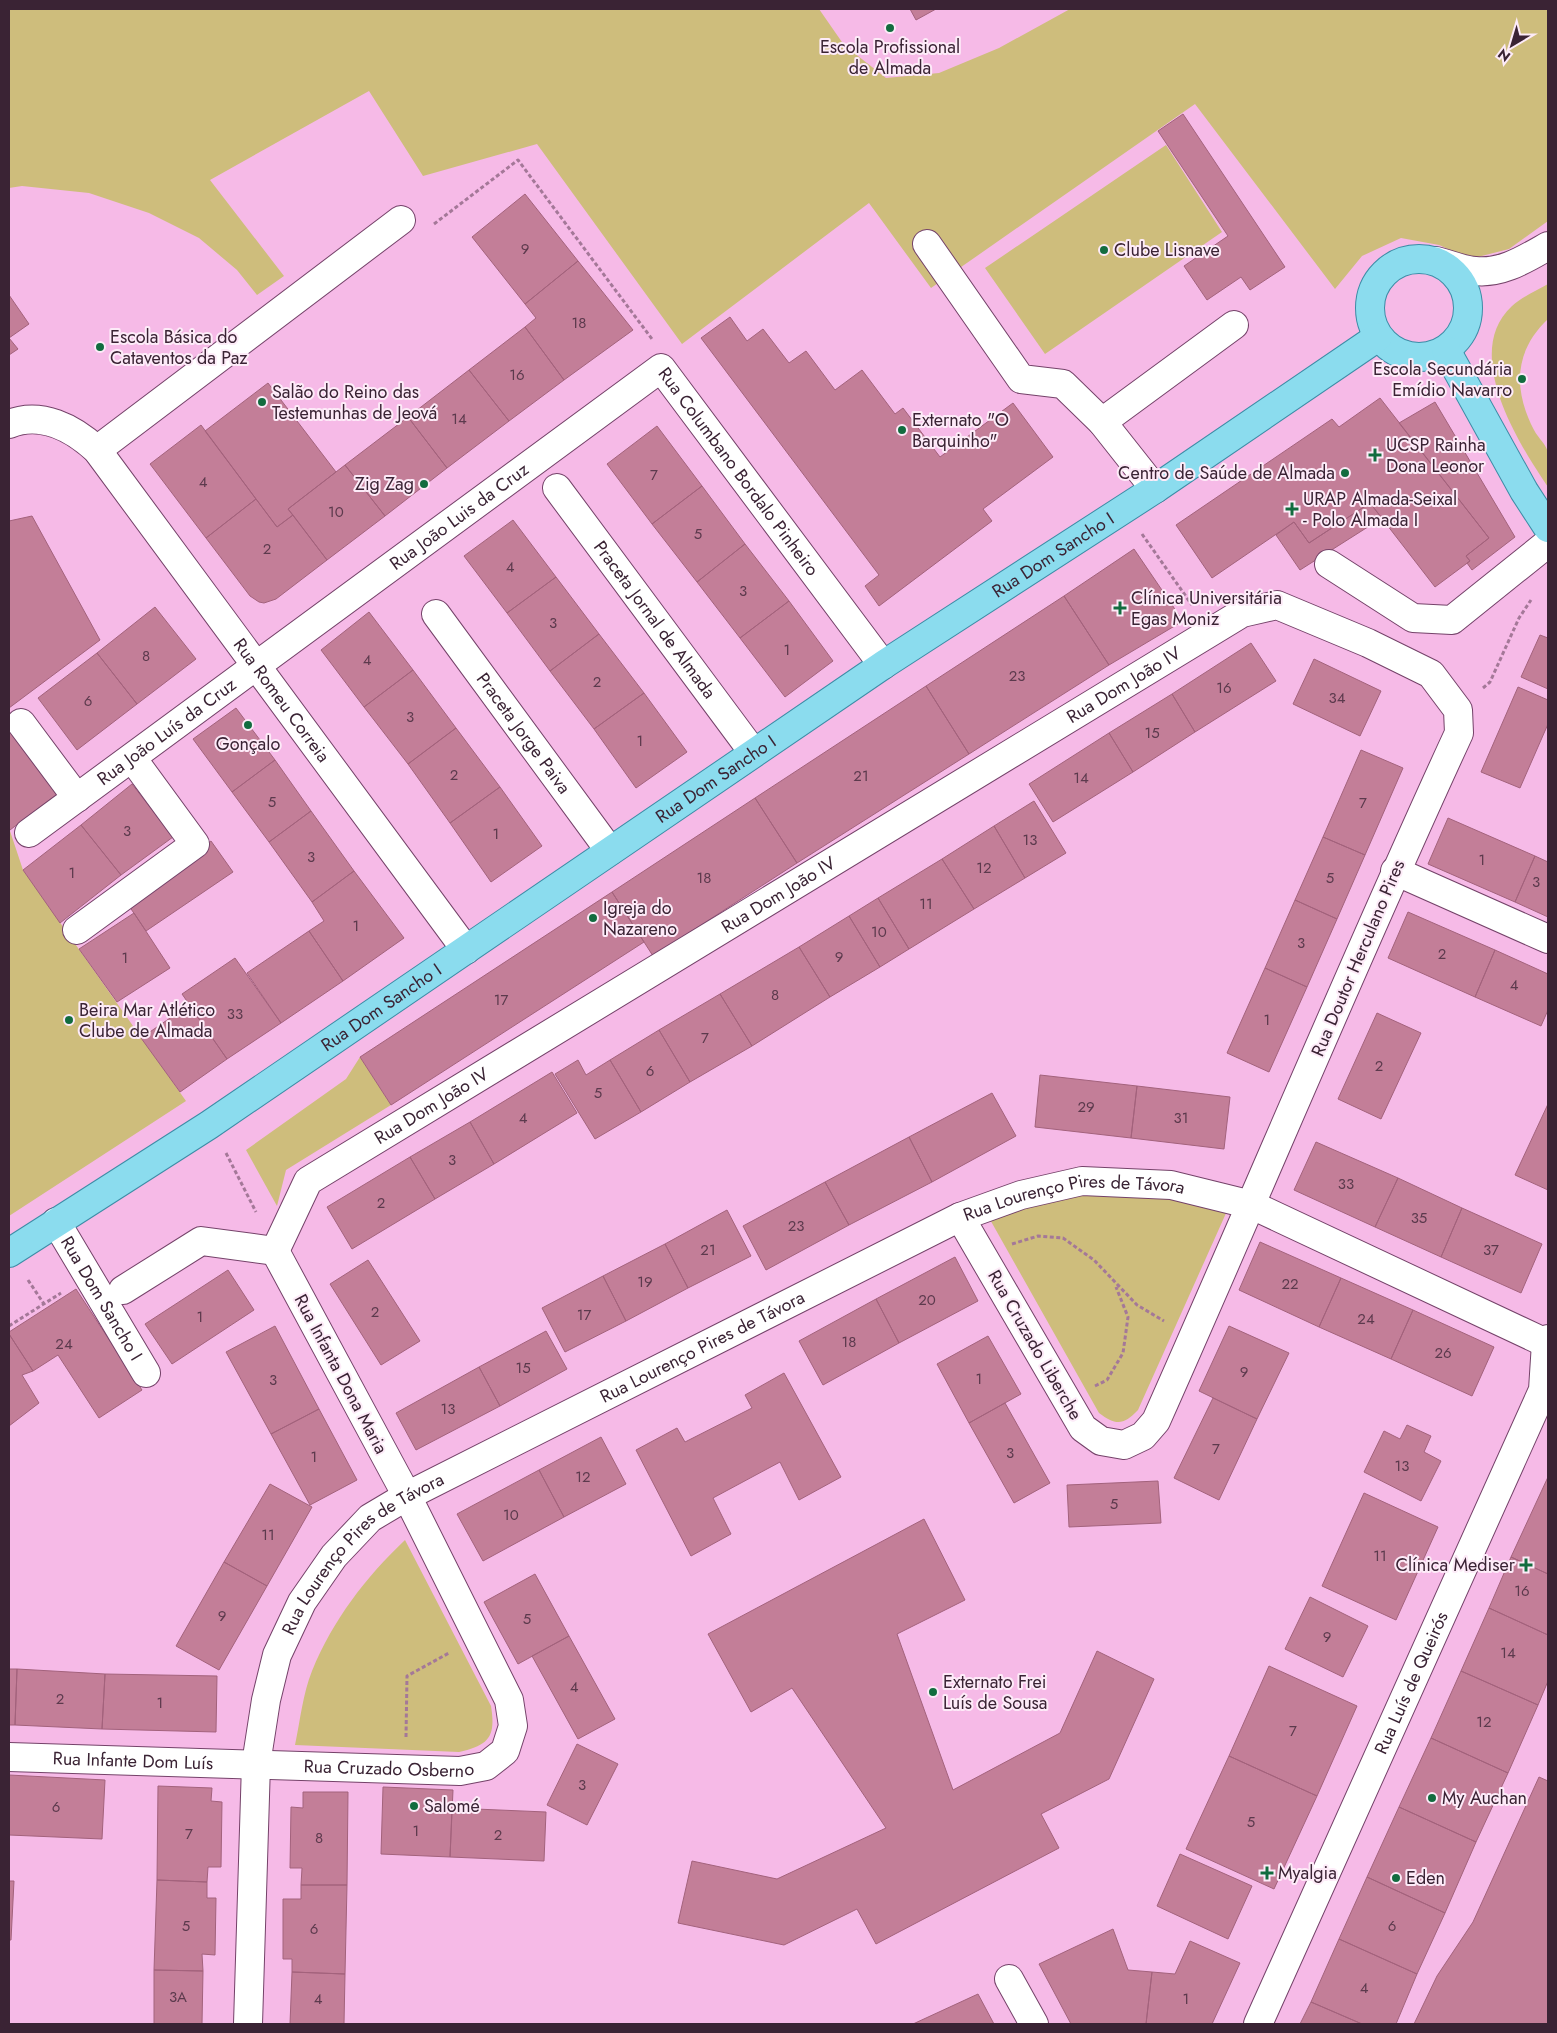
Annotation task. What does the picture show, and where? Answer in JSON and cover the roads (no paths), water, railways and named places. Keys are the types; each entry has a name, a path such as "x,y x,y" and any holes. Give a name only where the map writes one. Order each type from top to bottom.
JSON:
{"main road":[{"path":"1406,260 1436,261 1450,270 1461,281 1467,296 1469,312 1465,328 1457,342 1446,350 1430,357 1414,358 1399,354 1386,346 1378,337 1371,320 1369,305 1372,290 1380,277 1392,266 1406,260"},
{"name":"Rua Dom Sancho I","path":"9,1253 209,1125 882,665 1155,489 1378,337"},
{"path":"1446,350 1524,491 1548,528"}],"street":[{"path":"97,450 401,220"},
{"path":"927,244 1021,379 1064,384 1102,422 1155,489"},
{"path":"1436,261 1474,271 1497,270 1514,264 1548,246"},
{"path":"1102,422 1234,325"},
{"name":"Rua João Luis da Cruz","path":"257,666 547,474 661,368"},
{"name":"Rua Columbano Bordalo Pinheiro","path":"661,368 882,665"},
{"name":"Rua Romeu Correia","path":"9,424 18,420 48,421 75,432 97,450 466,950"},
{"name":"Praceta Jornal de Almada","path":"547,474 753,752"},
{"path":"1329,564 1413,618 1452,620 1548,543"},
{"name":"Rua Dom João IV","path":"275,1251 308,1181 1242,613 1277,605 1368,642 1432,674 1458,710"},
{"name":"Praceta Jorge Paiva","path":"436,614 610,851"},
{"name":"Rua João Luís da Cruz","path":"29,833 257,666"},
{"name":"Rua Doutor Herculano Pires","path":"1252,1205 1395,871 1460,733 1458,710"},
{"path":"21,723 77,798"},
{"path":"77,930 196,844 132,758"},
{"path":"1395,871 1548,939"},
{"name":"Rua Lourenço Pires de Távora","path":"248,2024 256,1764 266,1700 277,1655 302,1602 334,1556 370,1518 406,1496 960,1217 1021,1194 1082,1181 1171,1185 1252,1205 1547,1341"},
{"name":"Rua Cruzado Liberche","path":"960,1217 1084,1428 1101,1441 1124,1444 1143,1436 1156,1421 1252,1205"},
{"name":"Rua Dom Sancho I","path":"56,1222 146,1373"},
{"path":"124,1290 201,1241 275,1251"},
{"name":"Rua Infanta Dona Maria","path":"275,1251 406,1496"},
{"name":"Rua Luís de Queirós","path":"1258,2024 1544,1390 1547,1341"},
{"name":"Rua Cruzado Osberno","path":"256,1764 460,1771 486,1766 505,1750 513,1726 509,1700 406,1496"},
{"name":"Rua Infante Dom Luís","path":"9,1757 256,1764"},
{"path":"1010,1978 1034,2024"}],"place":[{"name":"Escola Profissional de Almada","path":"890,28"},
{"name":"Clube Lisnave","path":"1104,250"},
{"name":"Escola Básica do Cataventos da Paz","path":"100,347"},
{"name":"Escola Secundária Emídio Navarro","path":"1522,379"},
{"name":"Salão do Reino das Testemunhas de Jeová","path":"262,402"},
{"name":"Externato \"O Barquinho\"","path":"902,430"},
{"name":"UCSP Rainha Dona Leonor","path":"1375,455"},
{"name":"Centro de Saúde de Almada","path":"1345,473"},
{"name":"Zig Zag","path":"424,484"},
{"name":"URAP Almada-Seixal - Polo Almada I","path":"1292,509"},
{"name":"Clínica Universitária Egas Moniz","path":"1120,608"},
{"name":"Gonçalo","path":"248,725"},
{"name":"Igreja do Nazareno","path":"593,918"},
{"name":"Beira Mar Atlético Clube de Almada","path":"69,1020"},
{"name":"Clínica Mediser","path":"1526,1565"},
{"name":"Externato Frei Luís de Sousa","path":"933,1692"},
{"name":"My Auchan","path":"1432,1798"},
{"name":"Salomé","path":"414,1806"},
{"name":"Myalgia","path":"1267,1873"},
{"name":"Eden","path":"1396,1878"}]}
